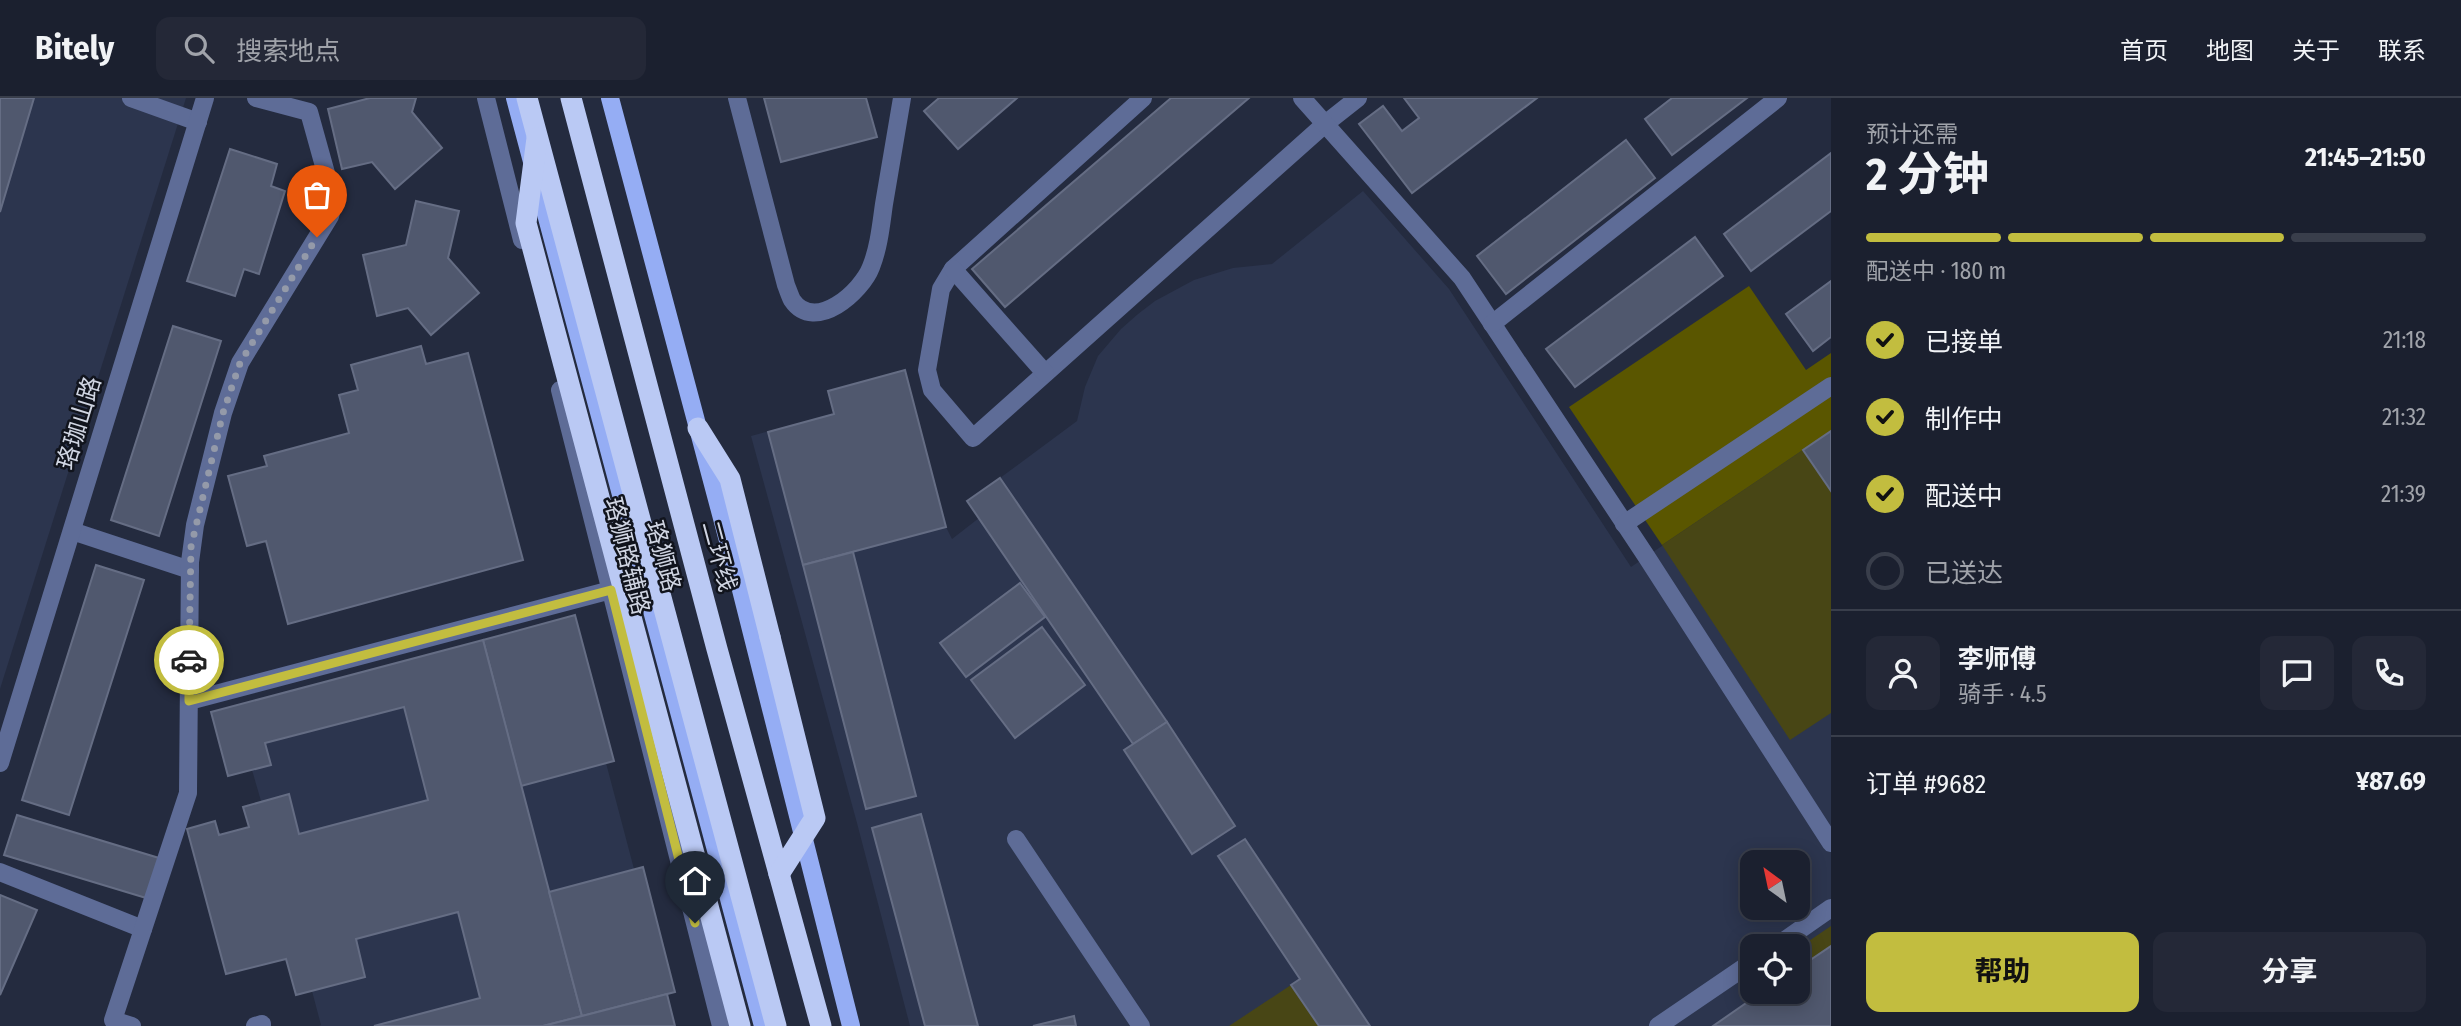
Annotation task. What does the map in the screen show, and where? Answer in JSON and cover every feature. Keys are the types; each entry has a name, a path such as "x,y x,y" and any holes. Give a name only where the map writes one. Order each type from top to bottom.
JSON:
{"highway":[{"path":"527,98 776,1026"},
{"name":"二环线","path":"571,98 717,649 821,1026"},
{"path":"537,138 526,223 740,1026"},
{"path":"698,428 730,479 815,818 779,874"}],"main road":[{"name":"珞狮路","path":"515,98 763,1026"},
{"path":"610,98 698,428 850,1026"}],"street":[{"path":"131,98 198,122"},
{"name":"珞珈山路","path":"0,763 205,98"},
{"path":"132,1026 113,1020 188,793 190,570 195,526 223,413 240,363 330,216 334,202 309,112 256,98"},
{"name":"珞狮路辅路","path":"486,98 721,1026"},
{"path":"737,98 786,285 797,305 818,312 836,307 847,299 864,280 871,267 878,242 902,98"},
{"path":"1143,98 953,269 941,289 927,370 932,390 973,438 1325,124 1358,98"},
{"path":"1302,98 1462,278 1831,843"},
{"path":"1492,324 1778,98"},
{"path":"953,269 1045,373"},
{"path":"1624,524 1831,386"},
{"path":"72,531 190,570"},
{"path":"189,701 611,590"},
{"path":"1016,839 1141,1026"},
{"path":"0,872 143,929"},
{"path":"1793,934 1831,908"},
{"path":"1658,1026 1740,970"},
{"path":"255,1026 262,1026"}],"shaded area":[{"path":"0,98 186,98 0,689"},
{"path":"1363,191 1449,289 1631,567 1831,431 1831,1026 910,1026 751,436 834,414 828,391 905,370 946,527 952,539 979,518 1000,478 1077,421 1085,387 1098,356 1121,329 1155,301 1194,280 1233,268 1272,264"},
{"path":"1749,286 1806,370 1831,353 1831,431 1662,545 1569,407"},
{"path":"1803,450 1831,491 1831,713 1790,740 1662,545"},
{"path":"483,640 521,786 606,763 634,869 549,892 543,1026 319,1026 321,1025 312,991 296,995 286,959 226,974 187,829 215,821 220,835 248,827 243,807 261,801 252,770 228,776 211,712"},
{"path":"1831,926 1831,946 1810,960 1810,940"},
{"path":"1291,985 1319,1026 1229,1026"}],"building":[{"path":"0,98 34,98 0,212"},
{"path":"370,98 416,98 412,112 442,148 395,189 372,162 342,169 328,109"},
{"path":"764,98 866,98 877,137 781,162"},
{"path":"939,98 1017,98 958,149 924,111"},
{"path":"1171,98 1249,98 1005,307 972,269"},
{"path":"1404,98 1537,98 1412,193 1359,124 1383,106 1402,131 1419,118"},
{"path":"1672,98 1747,98 1672,155 1645,119"},
{"path":"1626,140 1655,178 1506,294 1477,256"},
{"path":"230,149 277,164 271,186 285,191 259,274 244,269 235,296 187,281"},
{"path":"1831,153 1831,211 1751,271 1724,234"},
{"path":"416,201 459,211 448,258 479,293 431,335 408,308 377,316 363,255 406,245"},
{"path":"1695,237 1723,276 1575,387 1546,349"},
{"path":"1831,281 1831,337 1813,351 1786,314"},
{"path":"173,326 221,341 159,536 111,520"},
{"path":"421,346 426,364 468,353 523,560 288,624 266,541 247,546 228,476 267,466 264,456 349,433 339,395 358,390 351,365"},
{"path":"905,370 946,527 803,565 768,432 834,414 828,391"},
{"path":"1831,431 1831,491 1803,450"},
{"path":"1000,478 1167,722 1133,744 967,501"},
{"path":"853,552 916,796 866,809 803,565"},
{"path":"96,565 144,580 69,815 22,800"},
{"path":"1020,583 1045,617 966,677 940,643"},
{"path":"575,615 614,761 521,786 483,640"},
{"path":"1042,627 1085,685 1015,738 971,680"},
{"path":"483,640 582,1016 543,1026 374,1026 480,998 458,912 356,939 365,977 296,995 286,959 226,974 187,829 215,821 219,835 249,827 243,807 289,794 299,834 428,800 404,707 265,743 271,765 228,776 211,712"},
{"path":"1167,722 1235,826 1192,854 1124,750"},
{"path":"921,814 978,1026 925,1026 872,828"},
{"path":"17,815 159,858 146,898 4,855"},
{"path":"1245,839 1370,1026 1319,1026 1291,985 1300,979 1218,856"},
{"path":"643,867 675,992 582,1016 549,892"},
{"path":"0,895 37,910 0,995"},
{"path":"1831,946 1831,1026 1713,1026 1745,1004 1810,1004 1810,960"},
{"path":"667,994 675,1026 543,1026 582,1016"},
{"path":"1074,1016 1076,1026 1033,1026"}],"way so far":[{"path":"189,660 191,547 223,413 240,363 317,237"}],"route":[{"path":"189,660 189,701 611,590 695,923"}]}
